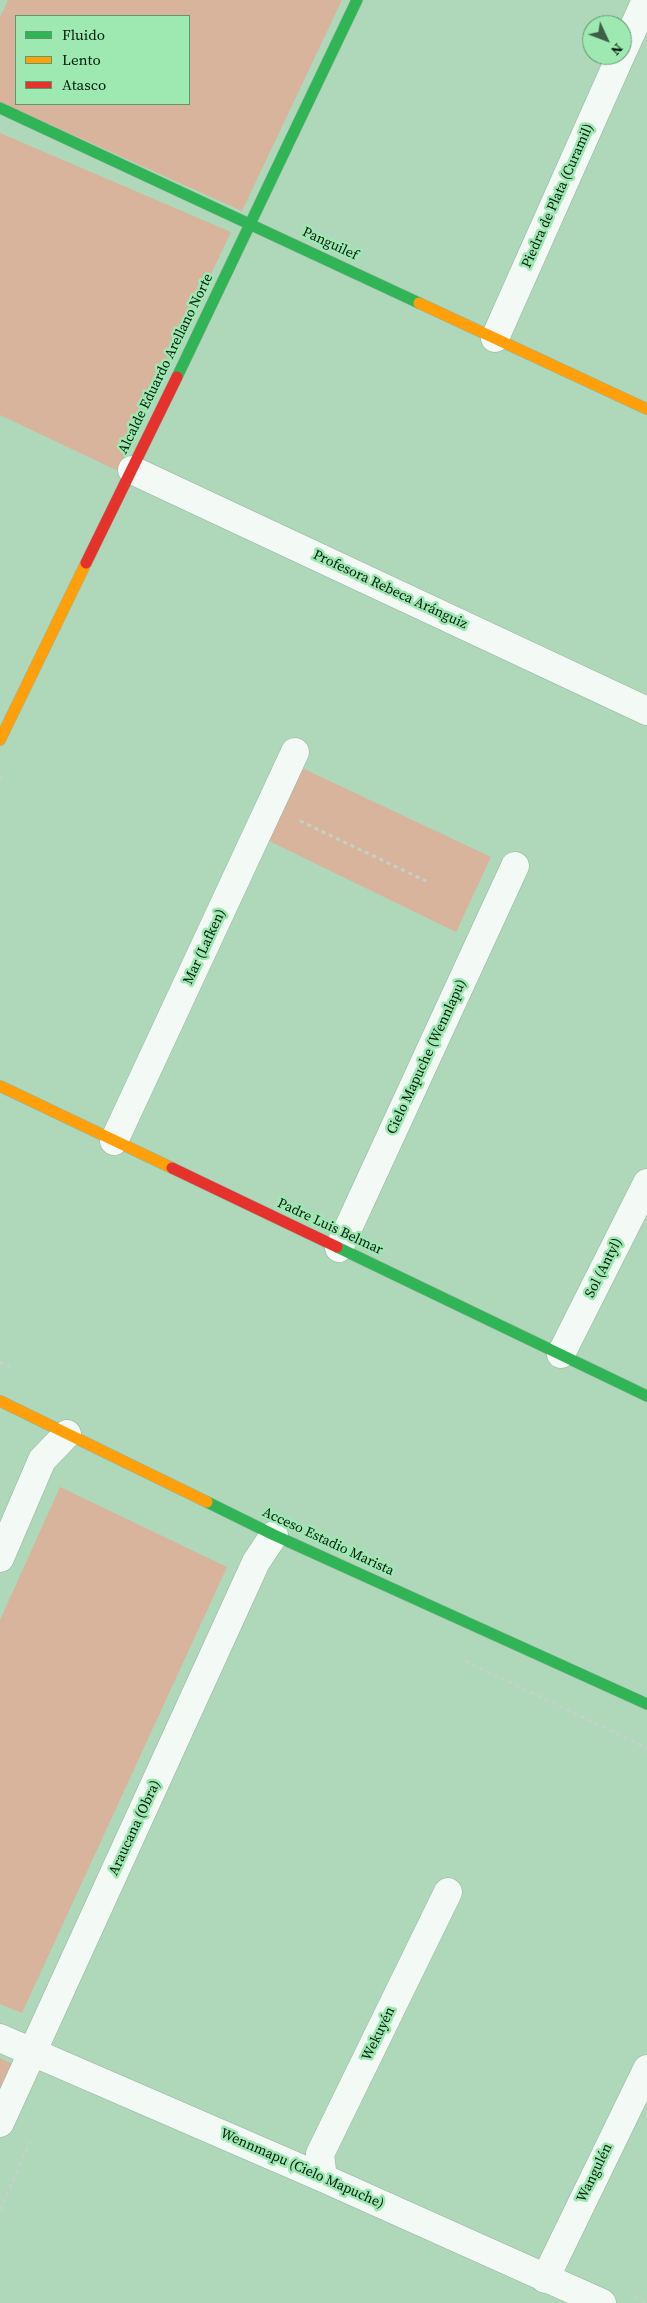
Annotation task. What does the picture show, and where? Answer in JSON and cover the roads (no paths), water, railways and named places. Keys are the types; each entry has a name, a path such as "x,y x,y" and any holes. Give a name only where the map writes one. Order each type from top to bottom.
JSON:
{"street":[{"name":"Alcalde Eduardo Arellano Norte","path":"0,740 132,470 357,0"},
{"name":"Piedra de Plata (Curamil)","path":"632,32 646,0"},
{"name":"Piedra de Plata (Curamil)","path":"494,338 617,65"},
{"name":"Panguilef","path":"0,108 647,409"},
{"name":"Profesora Rebeca Aránguiz","path":"132,470 647,711"},
{"name":"Mar (Lafken)","path":"114,1141 295,752"},
{"name":"Cielo Mapuche (Wennlapu)","path":"339,1248 515,866"},
{"name":"Padre Luis Belmar","path":"0,1086 647,1396"},
{"name":"Sol (Antyl)","path":"562,1354 647,1182"},
{"name":"Acceso Estadio Marista","path":"0,1401 274,1535 647,1704"},
{"path":"0,1558 42,1460 67,1434"},
{"name":"Araucana (Obra)","path":"0,2123 256,1562 274,1535"},
{"name":"Wekuyén","path":"323,2178 320,2154 448,1892"},
{"name":"Wennmapu (Cielo Mapuche)","path":"0,2038 323,2178 602,2303"},
{"name":"Wangulén","path":"545,2279 647,2069"}]}
